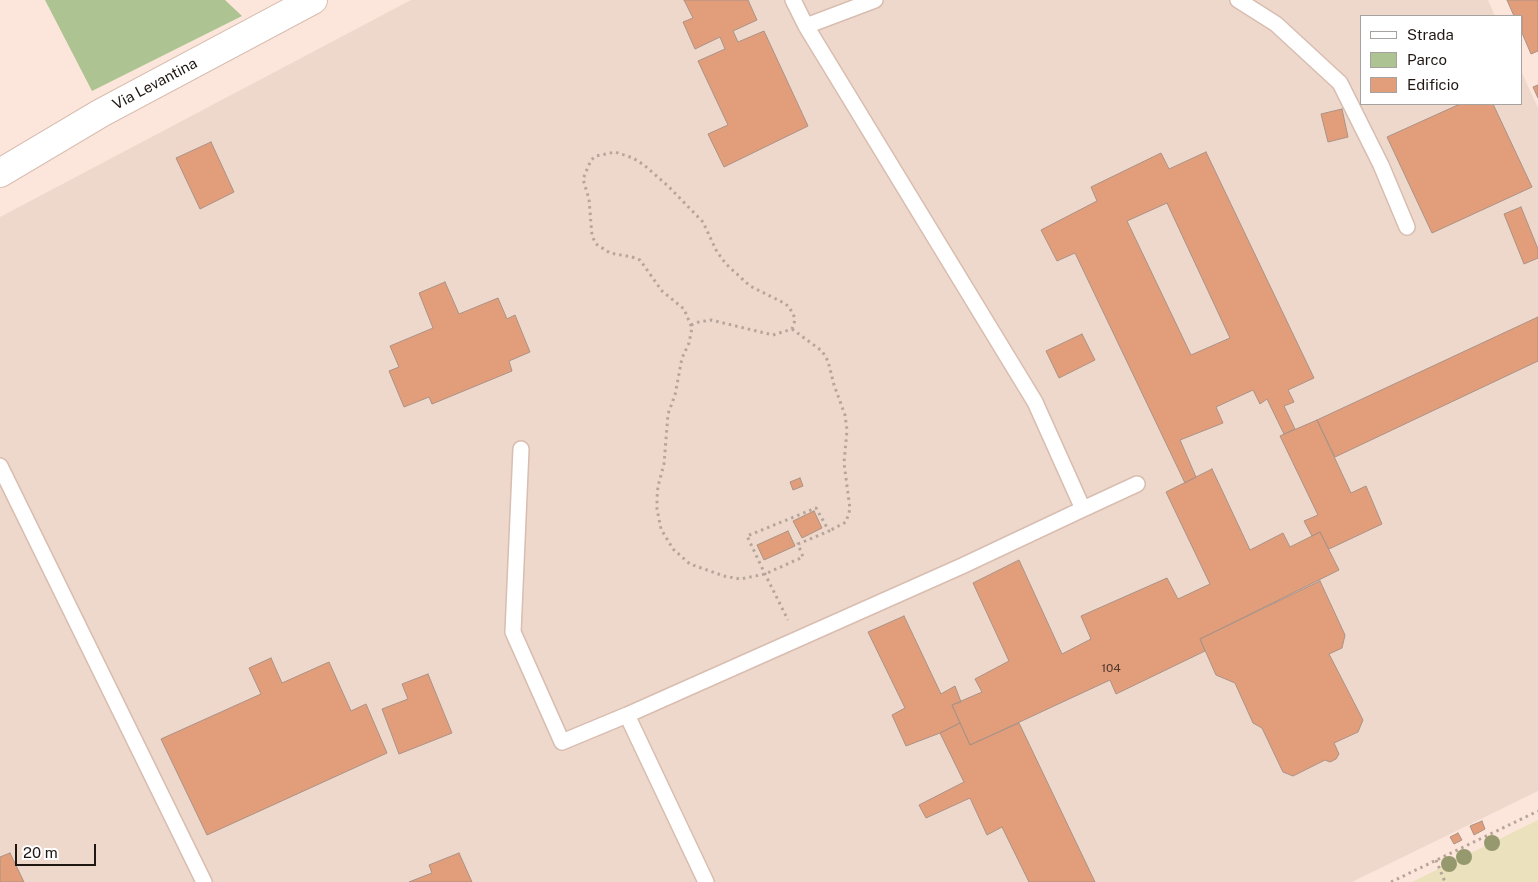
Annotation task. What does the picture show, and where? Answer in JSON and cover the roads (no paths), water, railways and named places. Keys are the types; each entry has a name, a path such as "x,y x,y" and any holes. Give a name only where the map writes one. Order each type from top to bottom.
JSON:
{"street":[{"name":"Via Levantina","path":"0,173 101,113 313,0"}],"lane":[{"path":"793,0 806,26 1035,402 1083,508"},
{"path":"806,26 875,0"},
{"path":"1238,0 1276,24 1340,83 1381,166 1407,227"},
{"path":"521,449 513,632 562,742 962,566 1137,484"},
{"path":"0,466 204,882"},
{"path":"627,715 706,882"}]}
